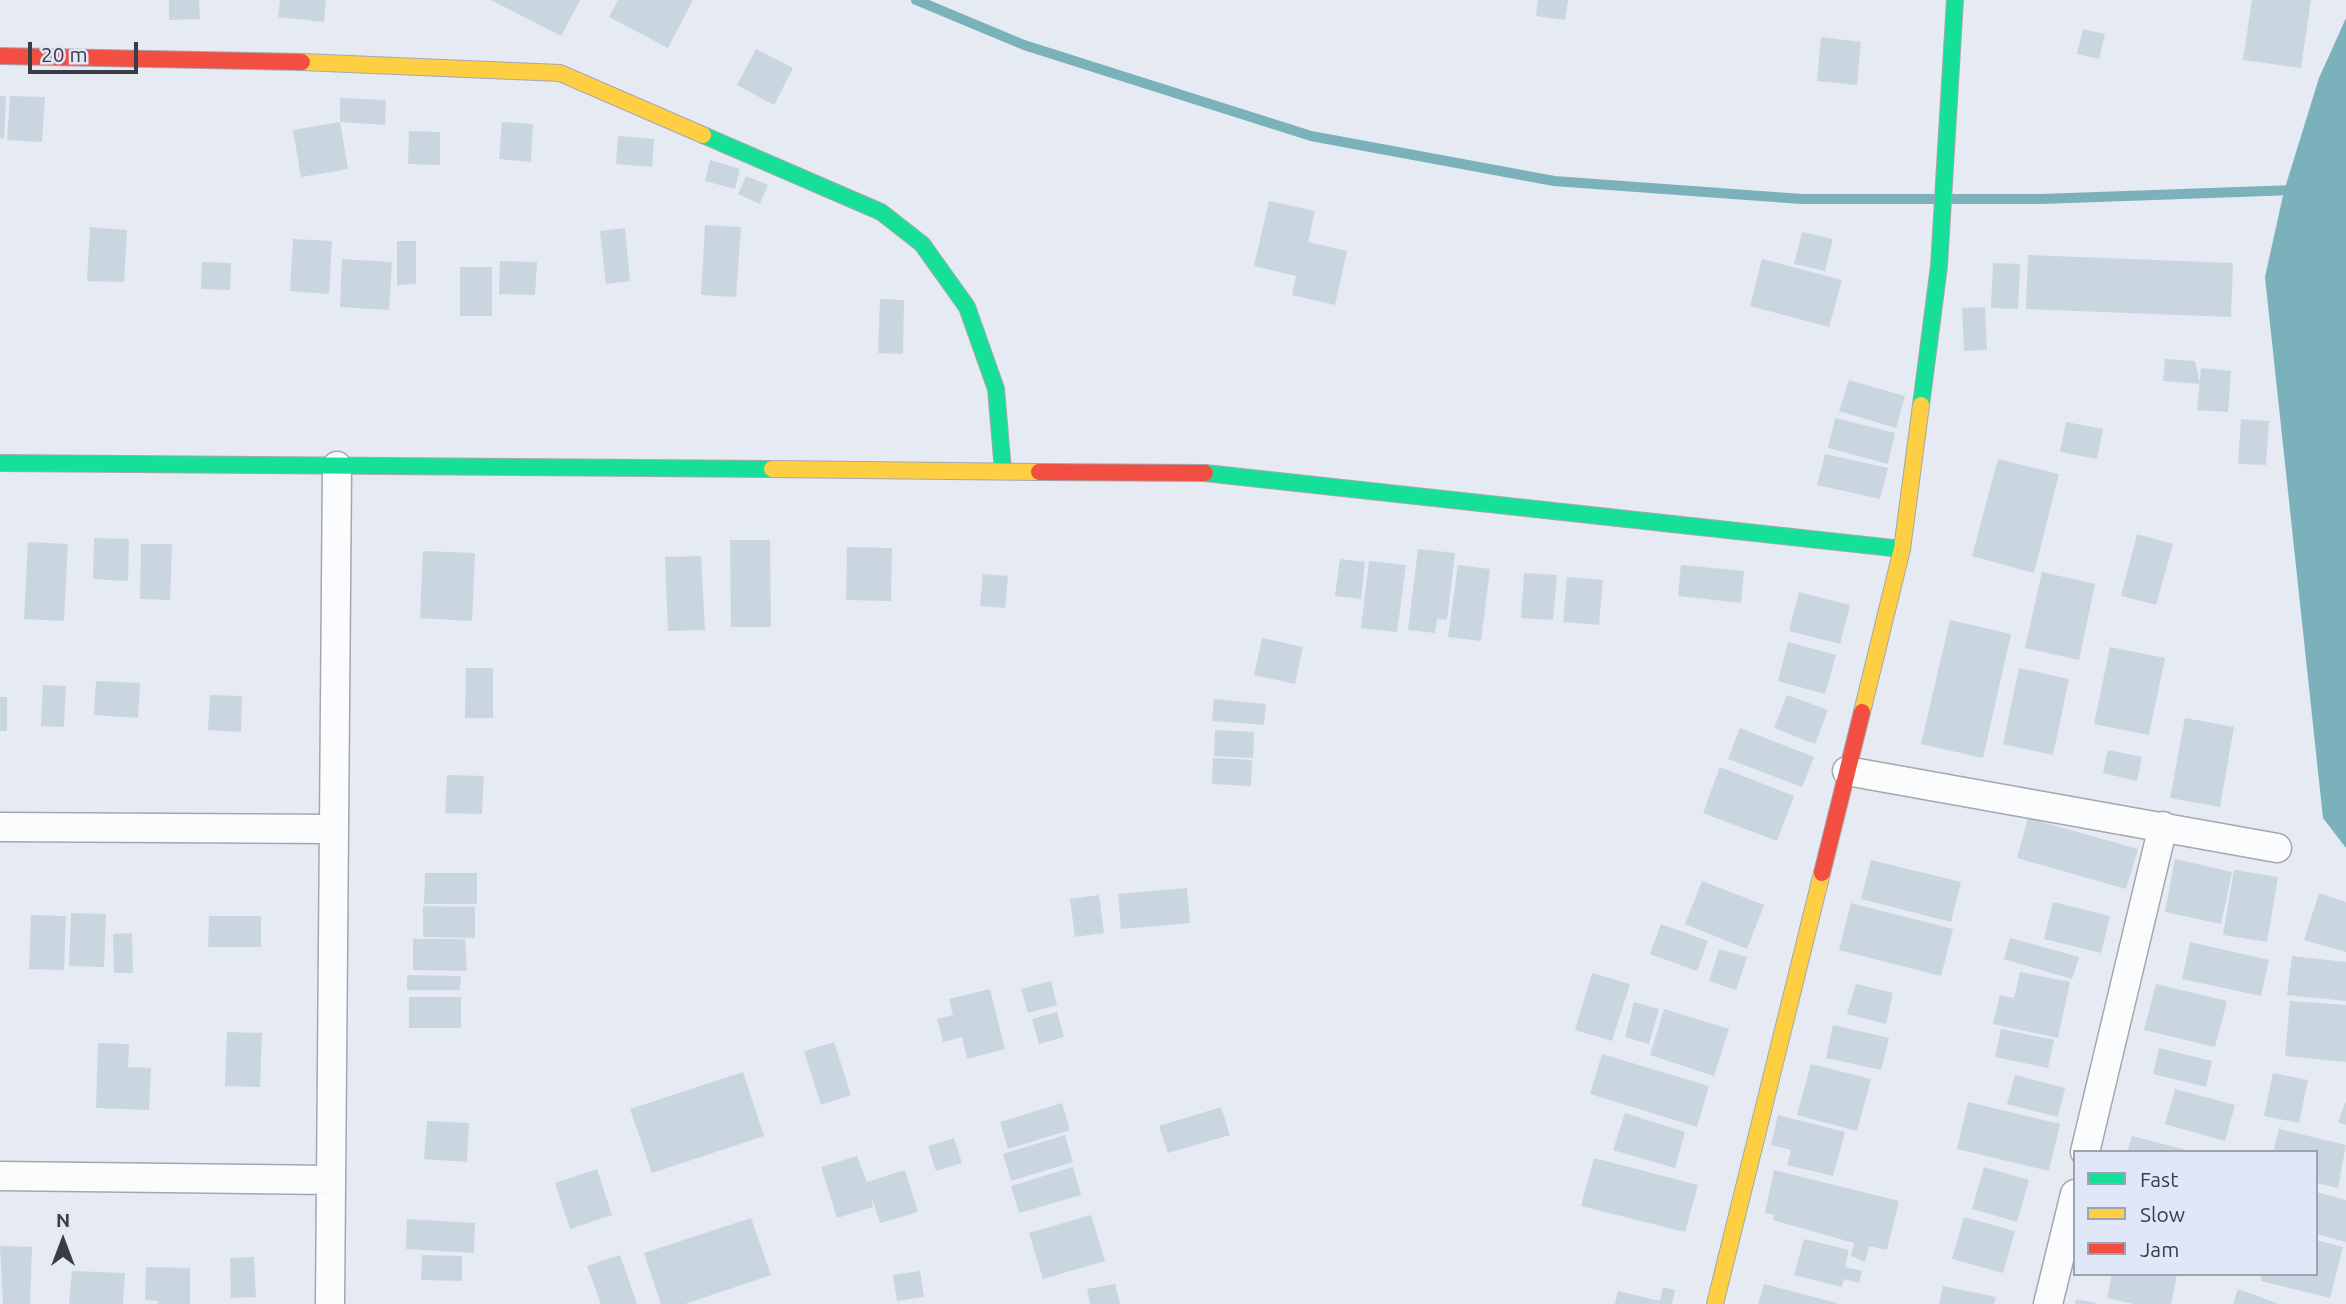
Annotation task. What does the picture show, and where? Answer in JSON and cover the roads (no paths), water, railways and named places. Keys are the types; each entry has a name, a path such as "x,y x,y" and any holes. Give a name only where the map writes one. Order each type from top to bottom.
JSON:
{"main road":[{"path":"1715,1304 1902,549 1939,266 1955,0"},
{"path":"0,56 238,60 520,69 560,73 881,212 922,244 967,307 996,389 1003,471"},
{"path":"0,463 1210,473 1902,549"}],"street":[{"path":"330,1304 337,466"},
{"path":"1847,771 2277,848"},
{"path":"2085,1150 2164,826"},
{"path":"0,827 334,829"},
{"path":"0,1177 331,1180"},
{"path":"2048,1304 2073,1202"}],"water":[{"path":"2346,18 2346,848 2323,818 2265,277 2284,191 2319,78"}],"waterway":[{"path":"916,0 1024,45 1311,136 1554,181 1802,199 2041,199 2295,190"}]}
